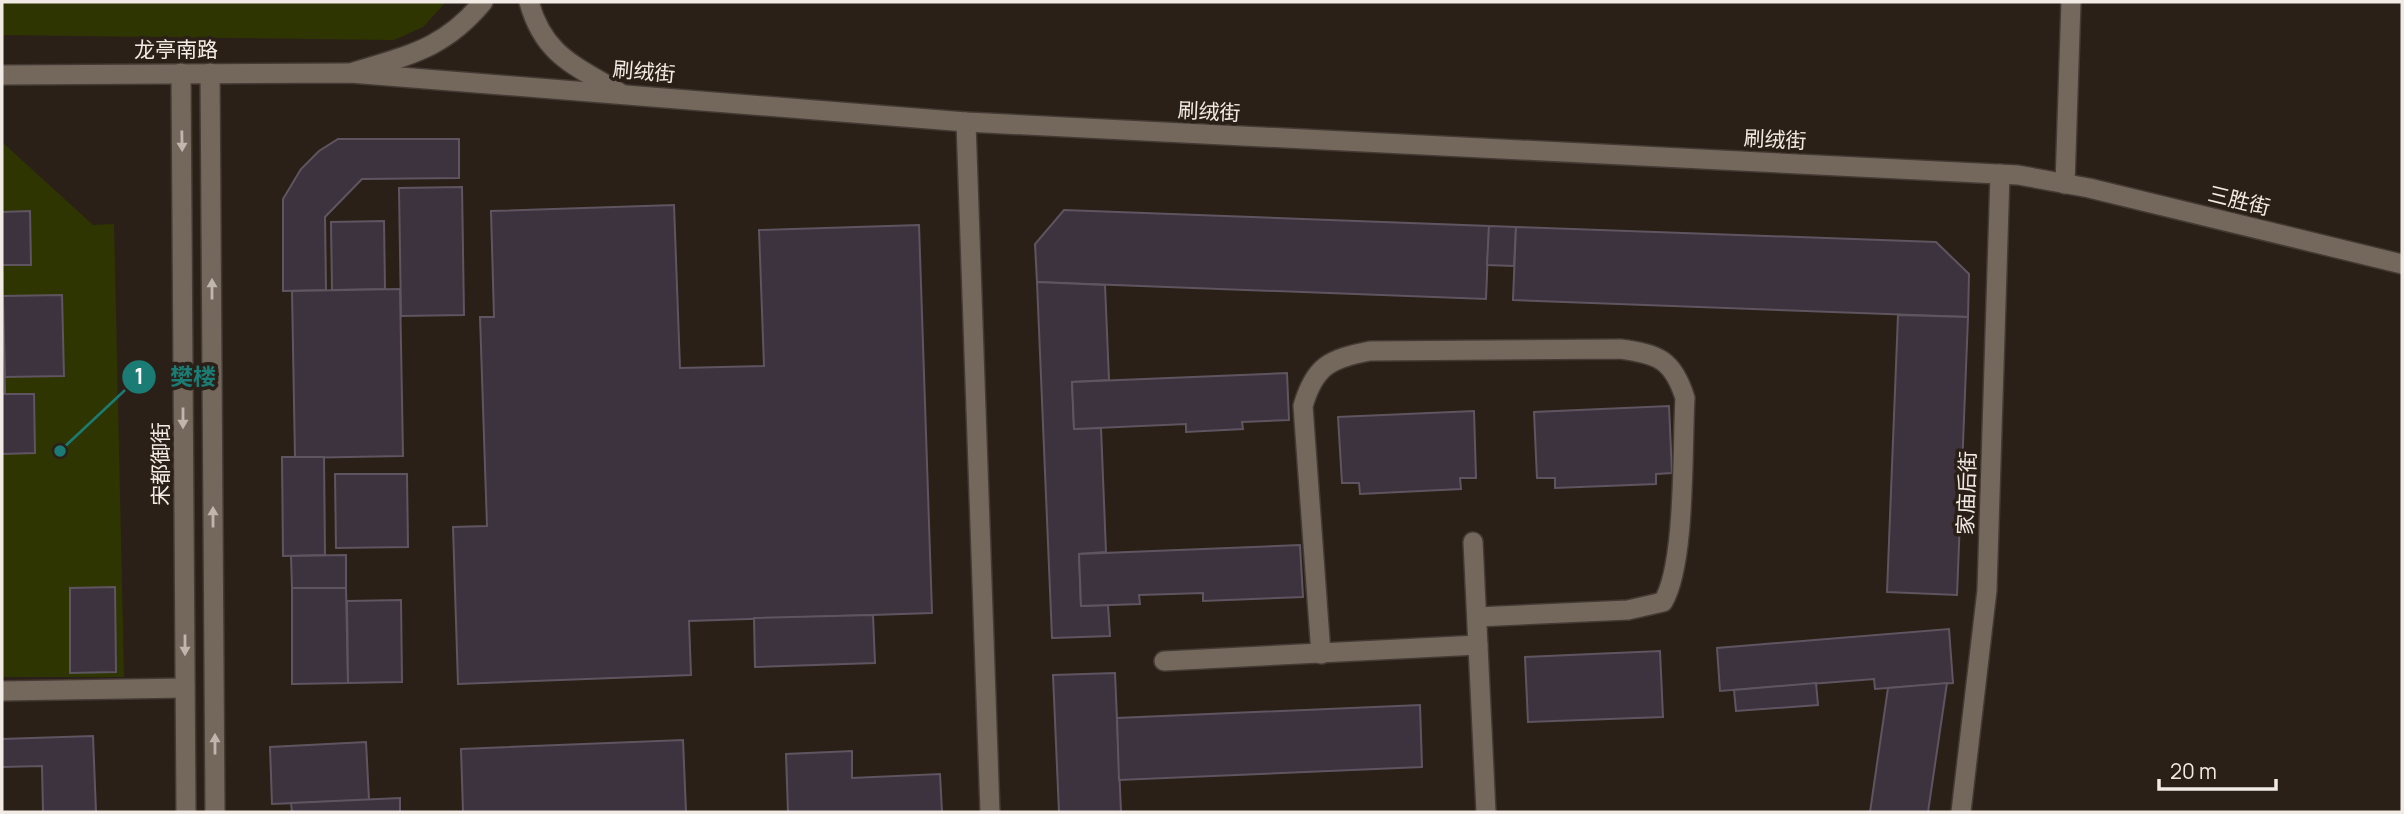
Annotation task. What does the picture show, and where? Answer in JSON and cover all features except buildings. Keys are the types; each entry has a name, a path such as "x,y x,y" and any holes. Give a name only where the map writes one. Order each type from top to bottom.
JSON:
{"street":[{"path":"350,73 416,53 444,40 483,2"},
{"path":"529,2 547,44 620,93"},
{"path":"2065,184 2071,2"},
{"name":"宋都御街","path":"181,73 186,812"},
{"path":"210,73 215,812"},
{"name":"龙亭南路","path":"2,75 350,73"},
{"name":"刷绒街","path":"350,73 966,122 2000,174 2065,184"},
{"path":"966,122 990,812"},
{"name":"家庙后街","path":"1961,812 1987,590 2000,174"},
{"name":"三胜街","path":"2065,184 2402,264"},
{"path":"1321,654 1303,406 1307,389 1319,370 1336,358 1370,351 1620,349 1641,352 1664,361 1678,374 1685,398 1677,553 1671,589 1662,602 1628,610 1476,617"},
{"path":"1473,542 1486,812"},
{"path":"1164,662 1478,645"},
{"path":"2,691 185,688"}],"green space":[{"path":"2,2 446,2 423,27 394,40 2,35"},
{"path":"2,142 93,225 114,224 124,677 2,677"}],"place":[{"name":"樊楼","path":"60,451"}]}
